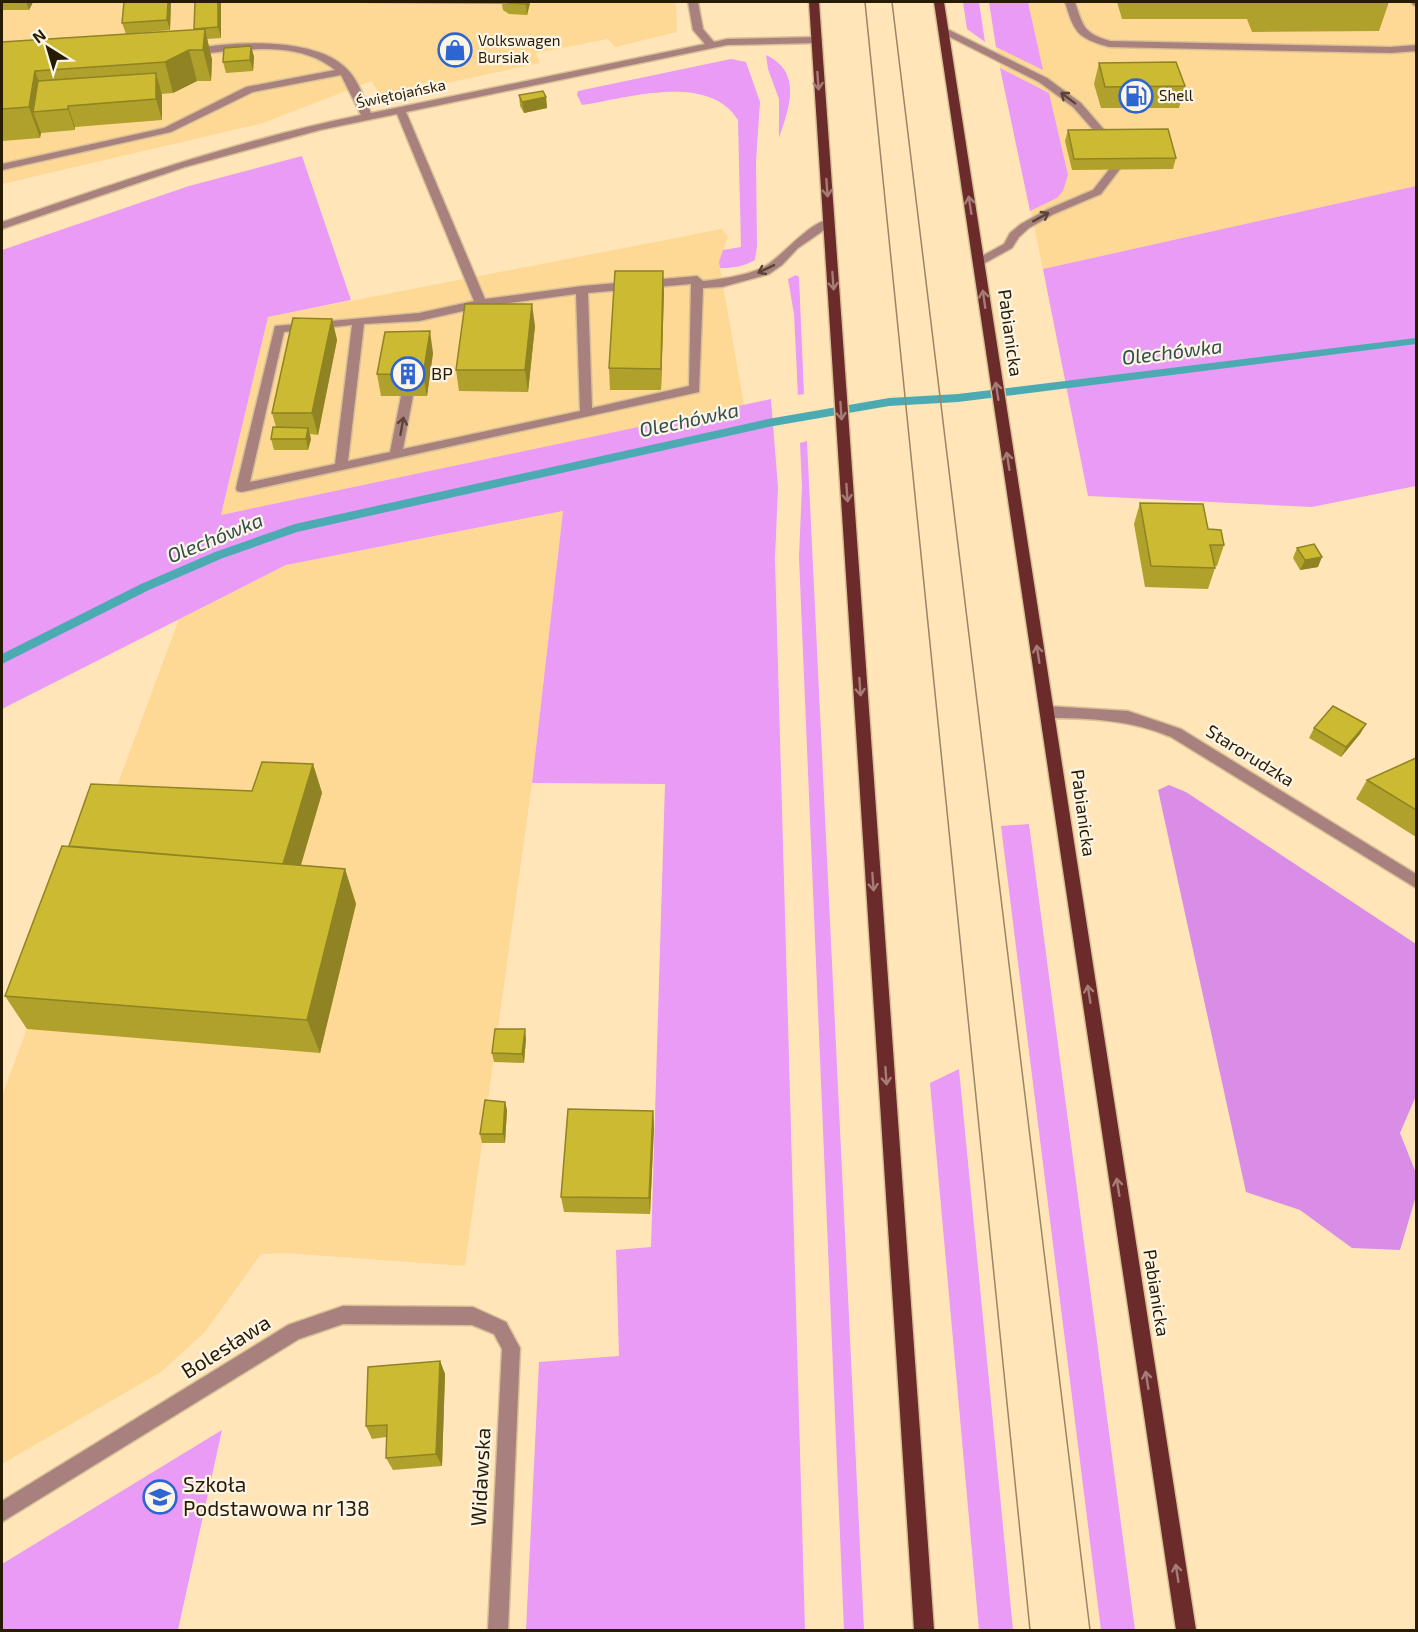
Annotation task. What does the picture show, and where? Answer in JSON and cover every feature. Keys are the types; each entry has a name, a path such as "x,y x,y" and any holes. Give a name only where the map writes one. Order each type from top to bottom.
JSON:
{"main road":[{"path":"814,2 924,1630"},
{"name":"Pabianicka","path":"939,2 979,262 993,370 1186,1630"}],"street":[{"path":"693,2 698,30 711,45"},
{"path":"1070,2 1078,28 1096,40 1109,44 1391,50 1416,48"},
{"path":"943,30 1043,80 1077,105 1108,140"},
{"name":"Świętojańska","path":"2,226 221,152 367,117 711,45 743,41 817,40"},
{"path":"176,53 280,46 304,50 330,61 344,72 367,117"},
{"path":"2,167 167,129 250,89 344,72"},
{"path":"400,110 481,303"},
{"path":"979,262 1008,246 1014,235 1025,226 1050,212 1097,192 1115,169"},
{"path":"698,285 722,283 765,271 778,263 794,246 829,222"},
{"path":"697,280 695,389 242,488 279,329 358,321 419,322 481,303 582,290 697,280"},
{"path":"582,290 586,414"},
{"path":"341,467 358,321"},
{"path":"396,455 407,396"},
{"name":"Starorudzka","path":"1047,712 1119,714 1156,724 1176,733 1416,882"},
{"name":"Bolesława","path":"2,1512 294,1331 343,1315 473,1316 500,1328"},
{"name":"Widawska","path":"498,1630 511,1348 500,1328"}],"shaded area":[{"path":"2,2 676,2 677,32 615,47 608,39 536,53 540,63 380,97 372,81 263,123 2,184"},
{"path":"963,2 979,2 985,42 967,29"},
{"path":"989,2 1028,2 1043,70 996,47"},
{"path":"1028,2 1416,2 1416,186 1043,269 996,47 1042,69"},
{"path":"766,55 778,62 789,81 789,103 779,138 779,99 768,69"},
{"path":"731,59 746,62 760,102 756,162 757,246 755,260 738,267 720,268 719,262 723,250 741,247 738,120 725,105 707,96 688,92 644,94 582,105 577,95 578,91"},
{"path":"1000,68 1049,93 1068,175 1063,191 1057,198 1030,211"},
{"path":"302,156 351,300 268,317 221,515 771,399 778,487 775,559 805,1630 526,1630 539,1362 619,1356 616,1250 651,1247 665,784 532,783 563,511 286,565 2,709 2,250 189,186"},
{"path":"1416,186 1416,486 1312,507 1088,496 1043,269"},
{"name":"BP","path":"722,229 728,237 719,262 744,405 221,515 268,317"},
{"path":"796,275 799,277 804,394 798,395 794,314 788,279"},
{"path":"807,441 864,1630 844,1630 799,557 802,486 800,443"},
{"path":"563,511 532,783 465,1266 284,1253 261,1254 205,1332 161,1372 2,1464 2,1096 179,619 286,565"},
{"path":"1169,785 1186,792 1416,944 1416,1096 1400,1133 1416,1173 1416,1196 1400,1250 1352,1248 1300,1210 1246,1192 1158,790"},
{"path":"1029,824 1135,1630 1101,1630 1001,826"},
{"path":"959,1069 1013,1630 979,1630 930,1083"},
{"name":"Szkoła Podstawowa nr 138","path":"222,1430 178,1630 2,1630 2,1564"}],"building":[{"path":"124,2 168,2 167,20 122,23"},
{"path":"195,2 218,2 218,27 194,29"},
{"path":"505,2 526,2 526,4 508,3"},
{"path":"205,29 203,50 189,50 165,62 35,71 29,107 2,109 2,42"},
{"path":"251,46 250,60 223,62 224,48"},
{"path":"1176,62 1185,86 1105,87 1099,63"},
{"path":"156,73 156,99 68,106 68,109 33,112 38,81"},
{"path":"543,91 546,97 522,102 519,95"},
{"path":"1168,129 1176,158 1074,159 1068,130"},
{"path":"615,271 663,271 661,369 609,368"},
{"path":"465,304 532,304 525,370 456,370"},
{"path":"293,318 332,319 312,413 272,413"},
{"path":"430,331 423,375 377,374 385,332"},
{"path":"273,427 308,428 306,439 271,439"},
{"path":"1140,503 1203,504 1208,529 1221,530 1224,545 1210,545 1215,568 1151,566"},
{"path":"1314,544 1322,557 1305,560 1297,548"},
{"path":"1333,706 1366,724 1346,747 1314,728"},
{"path":"1416,758 1416,810 1367,780"},
{"path":"262,762 313,764 283,864 69,846 91,784 252,791"},
{"path":"62,846 345,869 307,1020 5,996"},
{"path":"495,1029 525,1029 522,1054 492,1053"},
{"path":"485,1100 505,1102 503,1134 480,1134"},
{"path":"568,1109 653,1111 649,1198 561,1197"},
{"path":"440,1361 436,1454 386,1458 387,1425 366,1426 368,1367"}],"waterway":[{"name":"Olechówka","path":"2,659 145,587 219,555 295,528 768,423 889,402 958,398 1416,341"}],"tram line":[{"path":"865,2 1030,1630"},
{"path":"892,2 1090,1630"}],"place":[{"name":"Volkswagen Bursiak","path":"455,50"},
{"name":"Shell","path":"1136,96"},
{"name":"BP","path":"408,374"},
{"name":"Szkoła Podstawowa nr 138","path":"160,1497"}]}
